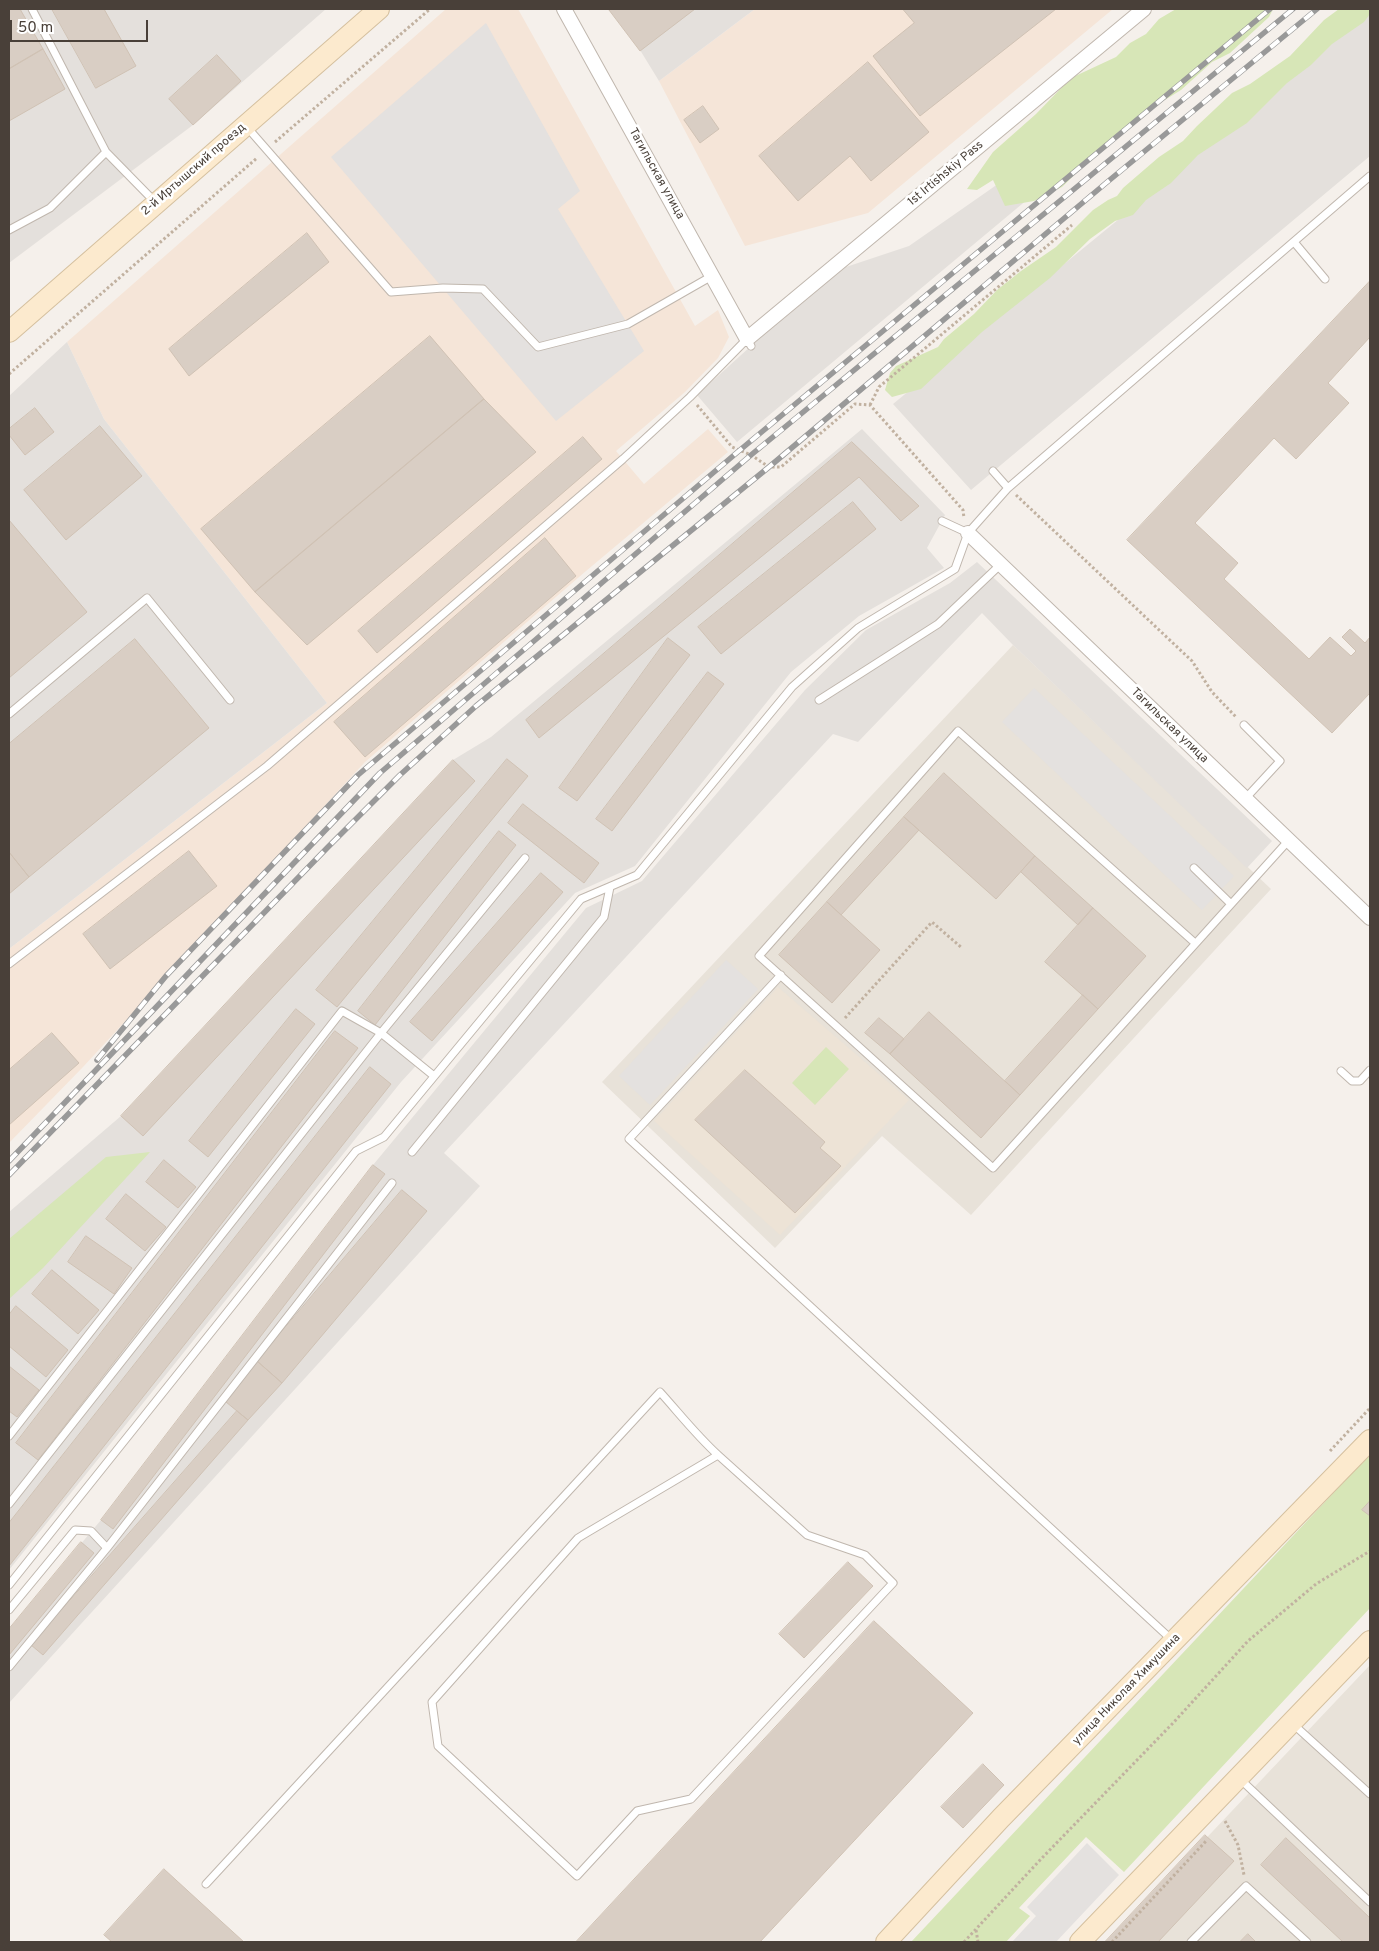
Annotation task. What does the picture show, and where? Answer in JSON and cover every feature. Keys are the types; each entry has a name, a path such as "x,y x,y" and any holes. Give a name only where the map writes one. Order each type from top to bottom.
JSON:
{"main road":[{"name":"2-й Иртышский проезд","path":"9,332 379,9"},
{"name":"улица Николая Химушина","path":"886,1942 1001,1818 1370,1440"},
{"path":"1080,1942 1370,1642"}],"street":[{"name":"Тагильская улица","path":"564,9 749,342"},
{"name":"1st Irtishskiy Pass","path":"749,342 1144,9"},
{"name":"Тагильская улица","path":"968,533 1370,918"}],"lane":[{"path":"32,9 106,152 156,203"},
{"path":"246,126 391,292 443,288 483,289 538,347 628,324 712,276"},
{"path":"9,230 50,208 106,152"},
{"path":"9,1584 356,1150 384,1137 581,899 637,875 792,687 858,628 955,569 968,533 1008,488 1370,176"},
{"path":"1294,242 1325,279"},
{"path":"9,964 267,766 615,465 749,342"},
{"path":"993,471 1008,488"},
{"path":"942,521 968,533"},
{"path":"819,700 938,624 1000,565"},
{"path":"9,714 147,598 230,700"},
{"path":"1244,725 1280,761 1245,799"},
{"path":"1195,943 958,731 759,956 993,1168 1289,840"},
{"path":"9,1504 380,1033 525,858"},
{"path":"1194,868 1231,904"},
{"path":"412,1152 604,917 610,887"},
{"path":"780,975 664,1105 629,1139 1174,1641"},
{"path":"9,1436 342,1011 380,1033 434,1076"},
{"path":"1341,1071 1352,1081 1360,1081 1370,1070"},
{"path":"9,1667 107,1548 392,1183"},
{"path":"206,1884 660,1392 701,1439 807,1535 865,1554 893,1583 691,1799 637,1811 576,1876 438,1746 432,1702 578,1538 718,1455"},
{"path":"9,1610 76,1530 91,1531 107,1548"},
{"path":"1292,1724 1370,1794"},
{"path":"1239,1778 1370,1902"},
{"path":"1191,1942 1246,1886 1307,1942"}],"path":[{"path":"9,374 430,9"},
{"path":"870,405 879,387 1072,225"},
{"path":"690,397 732,447 751,455 769,467 781,467 855,404 870,405 963,510 968,533"},
{"path":"1008,488 1192,660 1212,692 1244,725"},
{"path":"847,1016 932,922 962,948"},
{"path":"964,1942 1061,1838 1174,1722 1248,1640 1316,1584 1370,1551"},
{"path":"1225,1821 1238,1845 1246,1886"},
{"path":"976,1929 978,1942"}],"shaded area":[{"path":"9,9 326,9 193,125 9,263"},
{"path":"446,9 518,9 695,326 718,310 729,337 718,358 685,392 616,451 644,484 708,429 728,452 586,571 365,762 83,1067 9,1143 9,949 327,703 104,419 67,342"},
{"path":"755,9 1113,9 868,213 745,246 659,81"},
{"path":"755,9 659,81 640,50 609,10"},
{"path":"1370,9 1370,156 971,490 893,404 1229,129"},
{"path":"486,23 580,191 558,209 644,351 556,421 331,157"},
{"path":"1018,170 1034,194 737,442 697,395 751,346 846,267 909,246"},
{"path":"67,342 104,419 327,703 9,949 9,396"},
{"path":"862,429 945,515 927,548 944,568 859,616 791,672 635,866 575,893 401,1082 9,1570 9,1212 121,1116 453,760 491,737"},
{"path":"977,562 1272,841 1247,868 1013,645 982,613 858,742 833,734 444,1153 480,1186 9,1703 9,1629 101,1520 373,1165 586,908 642,881 805,690 866,630 950,583"},
{"path":"1013,645 1271,889 971,1215 882,1136 775,1248 602,1082"},
{"path":"1034,688 1234,876 1202,910 1002,722"},
{"path":"726,960 758,989 650,1105 619,1076"},
{"path":"778,987 909,1100 780,1235 654,1121"},
{"path":"1370,1665 1370,1942 1108,1942"},
{"path":"1087,1843 1119,1875 1056,1942 1012,1942 1036,1916 1027,1907"}],"green space":[{"path":"1176,9 1273,9 1269,17 1230,53 1212,62 1181,90 1155,106 1103,147 1062,187 1034,201 1005,206 993,180 977,190 967,189 993,152 1036,114 1071,78 1116,57 1130,43 1146,34 1159,19"},
{"path":"1339,9 1370,9 1370,14 1364,22 1332,44 1311,65 1287,83 1247,123 1198,155 1171,183 1146,200 1133,215 1115,221 1090,239 1050,278 982,332 921,389 892,397 885,390 890,373 896,366 938,347 944,339 974,314 997,290 1056,247 1093,210 1117,196 1123,188 1159,157 1183,141 1232,93 1250,84 1290,56 1324,20"},
{"path":"826,1047 849,1069 815,1105 792,1083"},
{"path":"150,1152 43,1268 9,1299 9,1239 106,1157"},
{"path":"1370,1454 1370,1608 1124,1872 1086,1837 1019,1908 1030,1916 1006,1942 911,1942"}],"building":[{"path":"9,9 20,9 43,49 9,69"},
{"path":"52,9 104,9 136,66 96,88"},
{"path":"695,9 640,51 609,10"},
{"path":"903,9 1056,9 920,116 873,56 914,23"},
{"path":"43,49 65,89 9,121 9,69"},
{"path":"217,55 241,81 193,125 169,99"},
{"path":"868,62 929,132 871,181 850,156 798,201 759,156"},
{"path":"703,106 719,129 700,143 684,120"},
{"path":"307,233 329,262 189,376 169,349"},
{"path":"1370,281 1370,337 1328,383 1349,403 1296,459 1274,438 1195,523 1238,563 1224,579 1309,659 1330,637 1351,656 1356,651 1342,637 1350,629 1365,643 1370,637 1370,693 1332,733 1127,540"},
{"path":"430,336 484,399 255,592 201,529"},
{"path":"484,399 536,452 307,645 255,592"},
{"path":"35,408 54,432 25,455 9,435 9,429"},
{"path":"100,426 142,476 66,540 24,490"},
{"path":"583,437 602,459 377,653 358,631"},
{"path":"852,442 919,506 901,521 859,477 539,738 526,720"},
{"path":"853,502 876,529 721,654 698,627"},
{"path":"9,520 87,612 9,678"},
{"path":"545,538 576,576 365,757 334,722"},
{"path":"668,638 690,655 577,801 559,788"},
{"path":"135,639 209,728 29,877 9,852 9,744"},
{"path":"708,672 724,684 612,831 596,819"},
{"path":"507,759 528,776 337,1007 316,990"},
{"path":"453,760 475,781 143,1136 121,1116"},
{"path":"944,773 1035,856 996,899 904,817"},
{"path":"523,804 599,863 584,883 508,823"},
{"path":"904,817 919,830 841,915 827,902"},
{"path":"499,831 516,845 375,1025 358,1011"},
{"path":"189,851 217,886 110,969 83,934"},
{"path":"9,852 29,877 9,894"},
{"path":"1035,856 1093,908 1078,925 1021,872"},
{"path":"541,873 563,892 432,1041 410,1022"},
{"path":"827,902 880,950 832,1003 779,955"},
{"path":"1093,908 1146,956 1098,1009 1045,962"},
{"path":"1083,995 1098,1009 1020,1095 1005,1081"},
{"path":"296,1009 315,1024 208,1157 189,1141"},
{"path":"929,1012 1020,1095 981,1138 890,1054"},
{"path":"879,1018 904,1039 890,1054 865,1033"},
{"path":"335,1031 358,1048 38,1460 16,1443"},
{"path":"52,1033 79,1063 9,1125 9,1070"},
{"path":"370,1067 391,1084 9,1566 9,1523"},
{"path":"745,1070 825,1142 820,1148 841,1166 795,1213 695,1120"},
{"path":"164,1160 196,1187 178,1208 146,1182"},
{"path":"373,1165 385,1174 113,1529 101,1520"},
{"path":"402,1190 427,1211 282,1383 257,1361"},
{"path":"126,1194 166,1227 145,1251 106,1219"},
{"path":"86,1236 132,1268 114,1294 68,1262"},
{"path":"52,1270 99,1310 78,1334 32,1294"},
{"path":"16,1306 68,1350 46,1377 9,1346 9,1315"},
{"path":"257,1361 282,1383 248,1420 226,1402"},
{"path":"9,1366 39,1390 17,1417 9,1411"},
{"path":"237,1411 248,1420 43,1655 31,1645"},
{"path":"1370,1501 1370,1516 1362,1510"},
{"path":"81,1542 94,1553 9,1655 9,1629"},
{"path":"848,1562 873,1586 804,1658 779,1634"},
{"path":"874,1621 973,1713 760,1942 576,1942"},
{"path":"983,1764 1004,1785 963,1828 941,1807"},
{"path":"1205,1835 1234,1861 1158,1942 1105,1942"},
{"path":"1286,1838 1370,1918 1370,1942 1343,1942 1261,1865"},
{"path":"164,1869 244,1942 112,1942 104,1935"},
{"path":"1248,1934 1256,1942 1240,1942"}],"railway":[{"path":"97,1060 166,976 358,775 740,450 1270,9"},
{"path":"9,1161 380,773 751,455 1293,9"},
{"path":"9,1175 328,847 400,775 476,706 769,467 1106,183 1317,9"}]}
